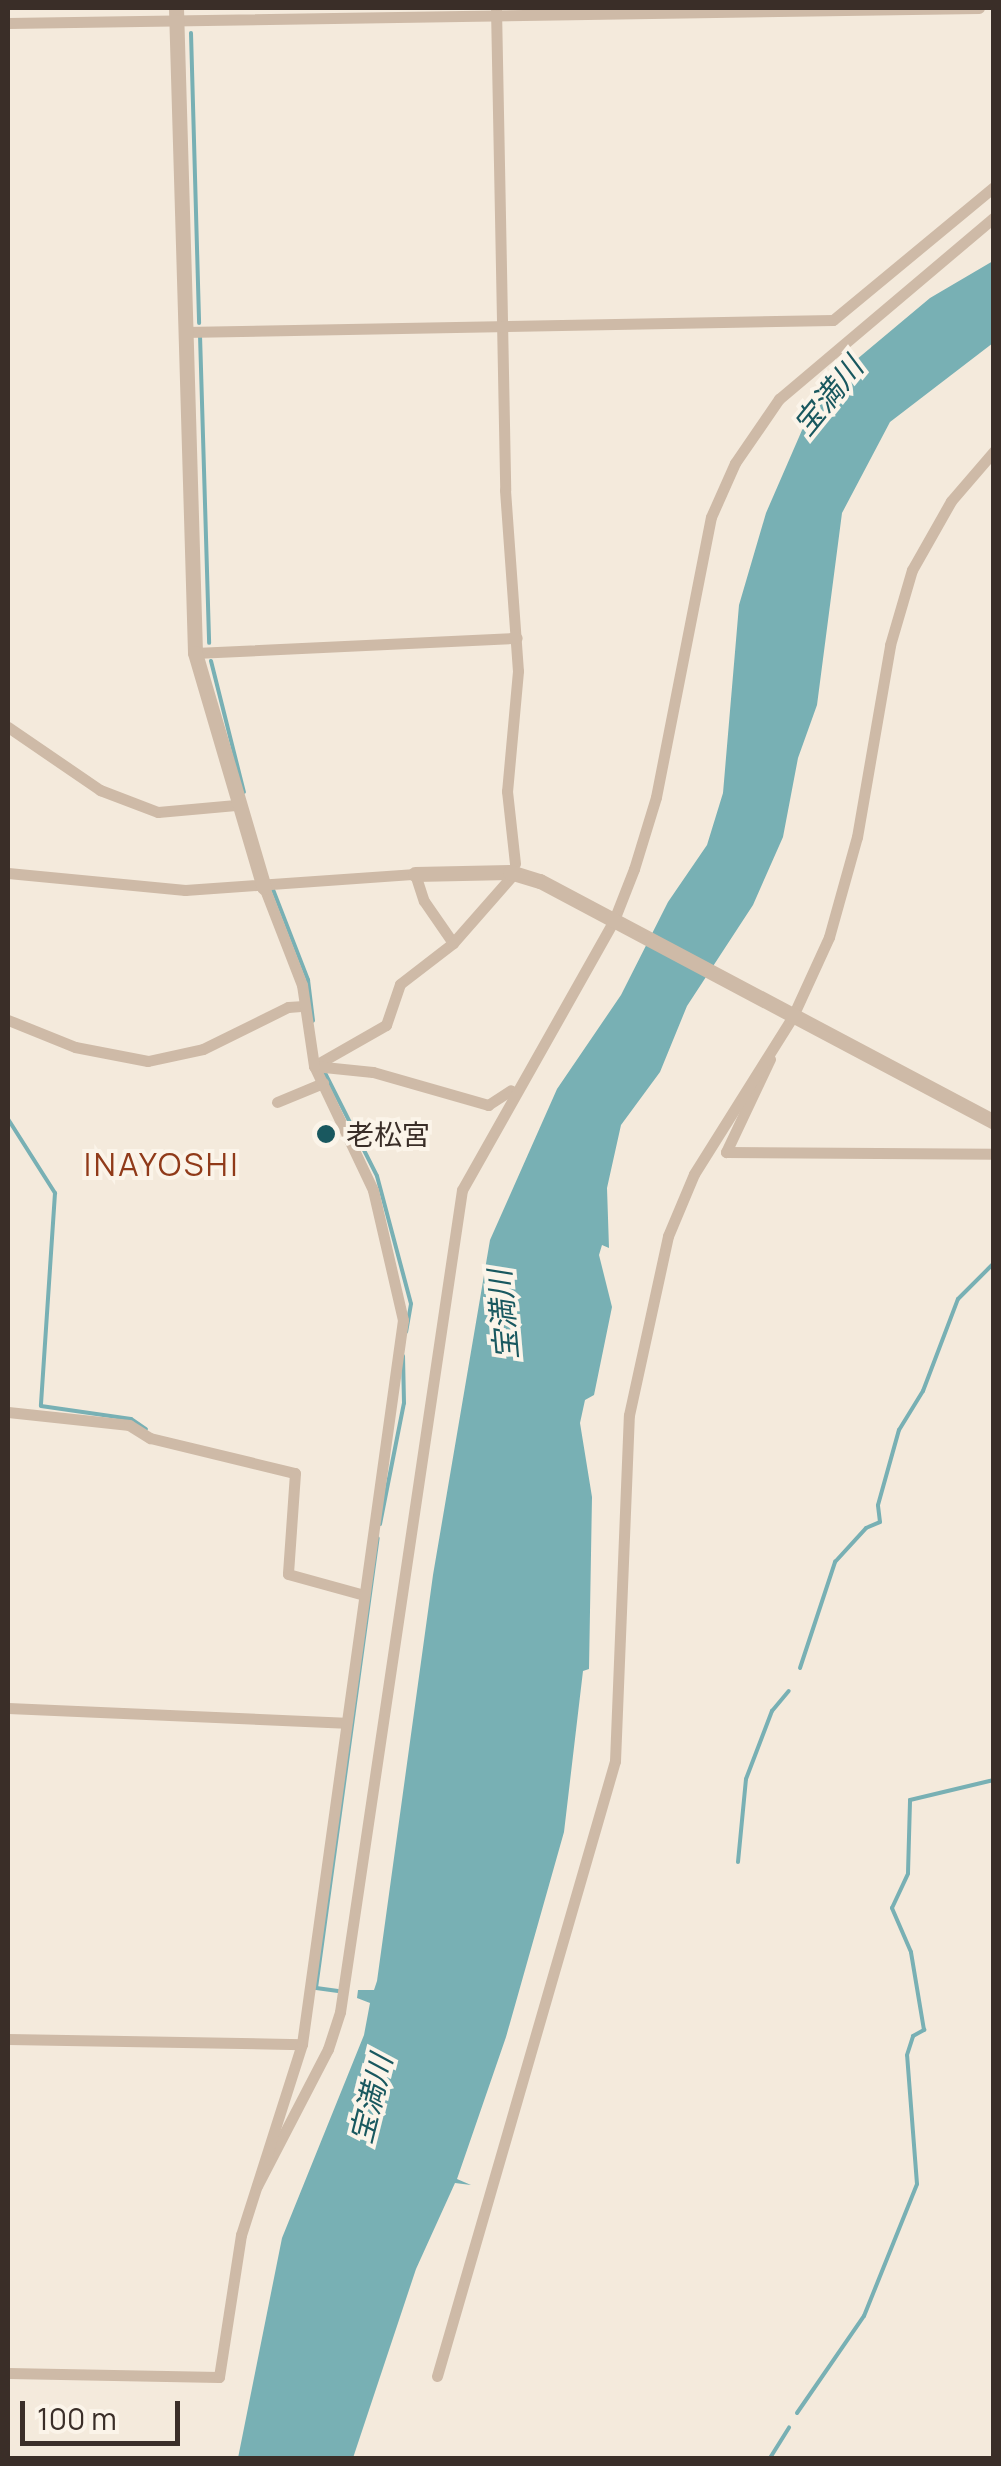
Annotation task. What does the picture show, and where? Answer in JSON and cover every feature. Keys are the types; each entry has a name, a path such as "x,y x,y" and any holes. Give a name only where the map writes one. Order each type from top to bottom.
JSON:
{"street":[{"path":"8,2372 218,2377 241,2235 302,2044 345,1724 396,1396 401,1300 373,1190 314,1066 304,1006 236,805 194,653 176,8"},
{"path":"8,24 177,25 496,12 979,8"},
{"path":"314,1066 386,1025 400,984 453,943 513,871 507,791 516,638 501,325 496,12"},
{"path":"184,332 833,320 994,188"},
{"path":"256,2186 328,2049 340,2012 454,1218 488,1135 514,1088 620,924 648,828 712,517 735,463 799,378 994,217"},
{"path":"994,451 951,501 912,570 890,644 846,884 726,1152 994,1154"},
{"path":"194,653 516,638"},
{"path":"8,727 100,790 158,812 236,805"},
{"path":"8,873 185,890 415,874 510,872 620,924 994,1122"},
{"path":"415,874 424,901 453,943"},
{"path":"9,1024 75,1047 148,1060 203,1049 288,1006 304,1006"},
{"path":"437,2376 535,2054 620,1732 630,1414 652,1296 682,1200 773,1048"},
{"path":"314,1066 373,1072 488,1104 514,1088"},
{"path":"276,1102 323,1083"},
{"path":"488,1104 488,1135"},
{"path":"8,1412 129,1425 150,1438 295,1473 288,1574 364,1595"},
{"path":"8,1708 345,1724"},
{"path":"8,2039 302,2044"}],"water":[{"name":"宝満川","path":"993,261 993,343 890,422 842,513 817,705 798,758 783,837 753,905 687,1006 660,1072 621,1125 607,1188 609,1248 602,1245 599,1255 612,1307 594,1395 585,1400 580,1423 592,1497 589,1669 583,1671 564,1832 506,2037 457,2179 471,2185 455,2183 416,2269 353,2458 238,2458 282,2238 364,2035 370,2003 357,1998 358,1990 374,1990 377,1981 433,1575 490,1240 557,1089 621,995 668,902 707,845 723,793 739,605 766,513 819,391 930,298"}],"waterway":[{"path":"191,33 199,323"},
{"path":"200,335 209,643"},
{"path":"211,661 244,792"},
{"path":"272,887 308,980 313,1021"},
{"path":"325,1073 377,1176 411,1304 406,1332"},
{"path":"8,1119 55,1193 41,1406 131,1419 146,1429"},
{"path":"800,1668 835,1562 866,1528 880,1522 878,1505 899,1430 923,1391 958,1299 994,1263"},
{"path":"380,1524 404,1403 403,1356"},
{"path":"338,1991 316,1988 378,1538"},
{"path":"738,1862 746,1779 772,1711 789,1691"},
{"path":"797,2413 864,2316 917,2184 907,2055 913,2036 924,2030 911,1952 892,1908 908,1873 910,1800 994,1780"},
{"path":"770,2458 789,2427"}],"place":[{"name":"老松宮","path":"326,1134"}],"district":[{"name":"INAYOSHI","path":"162,1164"}]}
